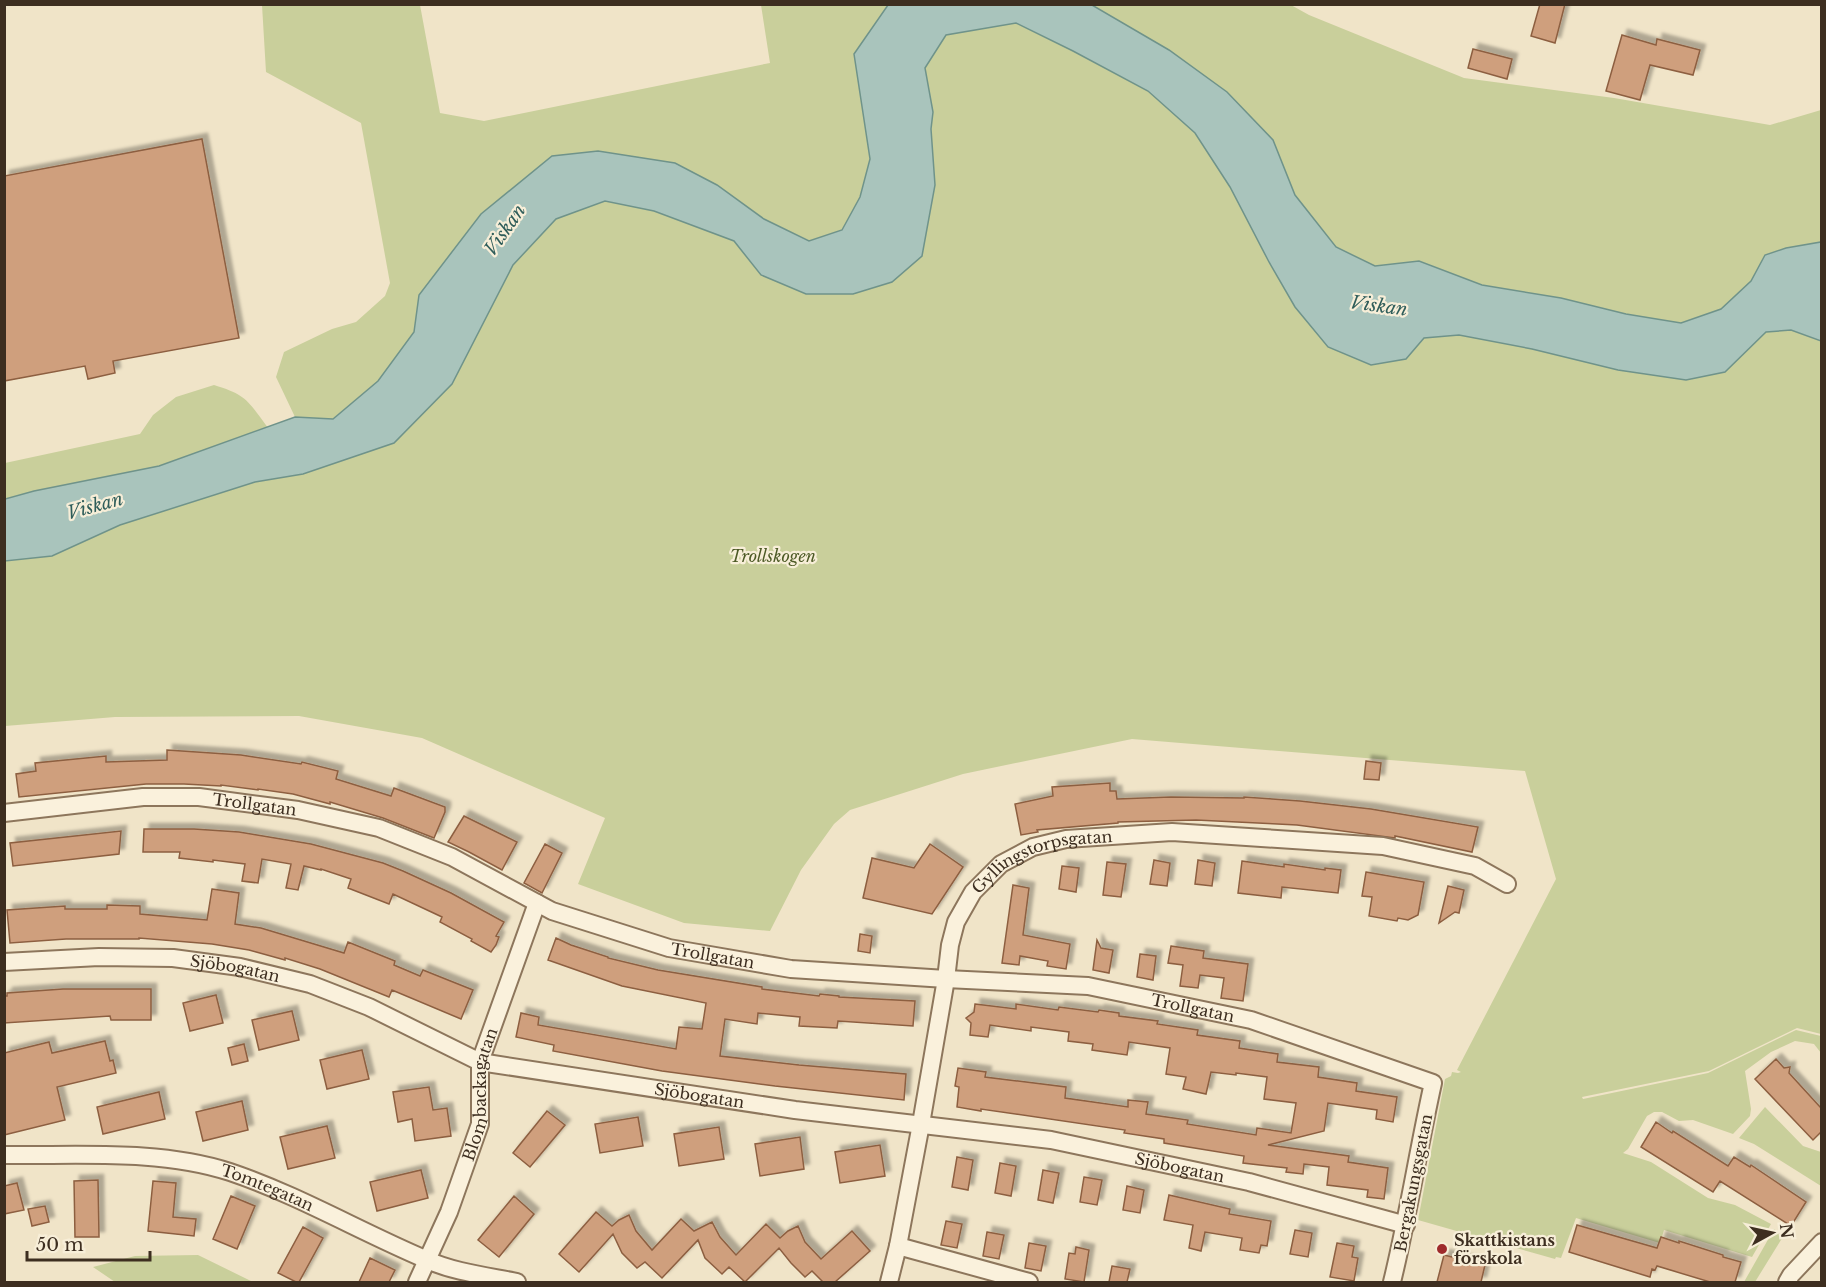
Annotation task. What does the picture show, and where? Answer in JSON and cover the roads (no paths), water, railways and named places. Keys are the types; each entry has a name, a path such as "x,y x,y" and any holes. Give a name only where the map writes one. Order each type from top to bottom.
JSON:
{"street":[{"name":"Trollgatan","path":"4,813 143,797 199,797 298,810 379,828 452,857 552,911 669,948 791,969 946,980 1088,986 1251,1020 1433,1083"},
{"name":"Gyllingstorpsgatan","path":"889,1282 921,1124 950,945 956,922 974,892 1001,864 1033,847 1066,839 1172,832 1383,846 1475,867 1507,885"},
{"name":"Blombackagatan","path":"417,1282 449,1212 480,1124 480,1062 537,903"},
{"name":"Sjöbogatan","path":"4,962 99,957 173,958 240,967 310,984 369,1007 480,1062 795,1110 1051,1140 1249,1182 1406,1225"},
{"name":"Bergakungsgatan","path":"1392,1282 1406,1225 1419,1145 1433,1083"},
{"name":"Tomtegatan","path":"4,1155 139,1156 186,1161 218,1169 290,1195 427,1260 517,1282"},
{"path":"1787,1282 1821,1242"},
{"path":"898,1246 1029,1282"}],"water":[{"name":"Viskan","path":"888,5 1092,5 1169,50 1227,92 1273,140 1295,195 1336,247 1375,266 1419,261 1482,285 1561,298 1626,314 1681,323 1721,309 1751,281 1765,255 1786,248 1821,242 1821,341 1791,330 1766,332 1725,372 1686,380 1618,370 1532,349 1459,335 1424,338 1406,359 1371,365 1328,347 1295,307 1230,187 1195,133 1148,91 1016,23 946,35 925,68 933,112 931,129 935,185 922,256 892,282 853,294 806,294 761,275 734,241 654,211 605,201 556,219 513,265 452,384 394,443 303,474 255,482 120,525 52,556 5,561 5,499 159,466 295,417 333,419 378,381 414,332 419,295 481,214 552,156 598,151 675,163 717,185 764,219 809,241 842,230 860,197 870,159 854,54"}],"place":[{"name":"Skattkistans förskola","path":"1442,1249"}],"park label":[{"name":"Trollskogen","path":"773,556"}]}
